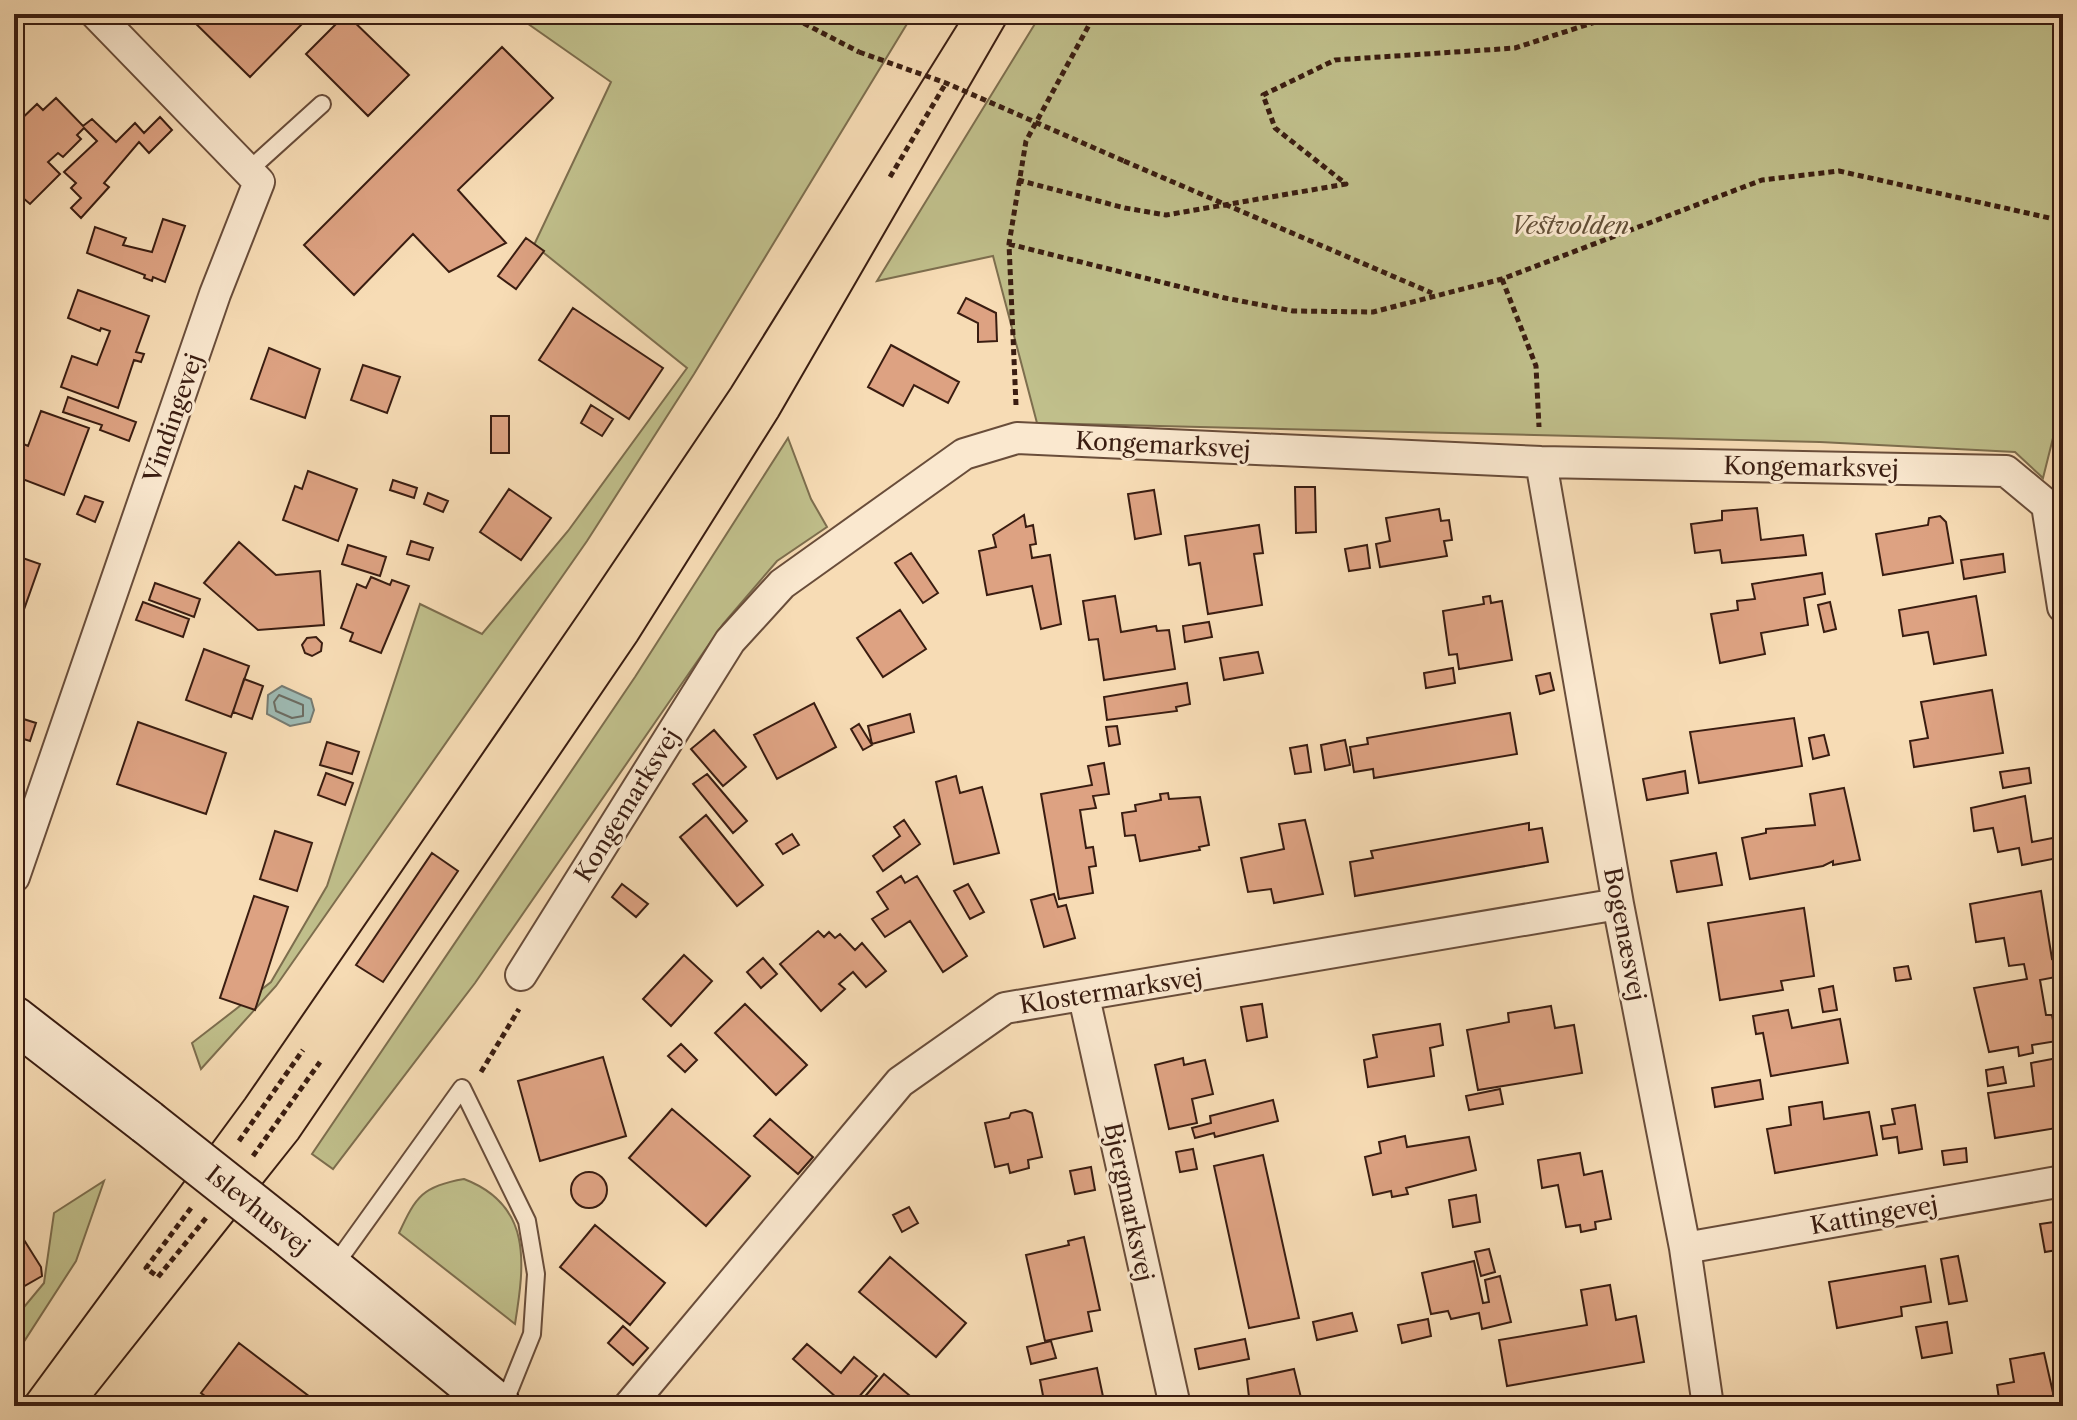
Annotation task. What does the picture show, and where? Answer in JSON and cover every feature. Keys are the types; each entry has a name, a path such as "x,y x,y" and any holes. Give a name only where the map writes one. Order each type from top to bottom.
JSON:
{"street":[{"path":"96,14 248,171"},
{"name":"Vindingevej","path":"14,877 211,307 259,182 248,171"},
{"name":"Kongemarksvej","path":"521,975 730,641 782,584 964,454 1017,438 1541,462 2006,471 2055,507"},
{"name":"Bogenæsvej","path":"1541,462 1618,904 1685,1248 1708,1406"},
{"path":"2055,507 2063,607"},
{"name":"Klostermarksvej","path":"629,1406 900,1082 1005,1008 1618,904"},
{"name":"Bjergmarksvej","path":"1084,997 1175,1406"},
{"name":"Islevhusvej","path":"14,1019 286,1232 483,1401"},
{"name":"Kattingevej","path":"1685,1248 2063,1181"}],"lane":[{"path":"248,171 322,104"},
{"path":"331,1271 462,1088 527,1221 536,1274 532,1334 483,1401"}],"path":[{"path":"613,14 622,20 627,14"},
{"path":"786,14 859,52 946,83 1219,205 1433,294"},
{"path":"1017,438 1009,244 1018,180 1026,141 1095,14"},
{"path":"1018,180 1125,208 1166,215 1346,184 1275,128 1263,95 1335,60 1515,48 1620,14"},
{"path":"890,177 946,83"},
{"path":"1009,244 1225,298 1293,311 1373,312 1433,294 1502,279 1762,180 1839,171 2063,221"},
{"path":"1502,279 1536,366 1541,462"},
{"path":"483,1071 519,1011"},
{"path":"258,1114 303,1050"},
{"path":"171,1235 146,1268 158,1277 188,1242"}],"green space":[{"path":"514,14 913,14 694,374 587,541 276,986 201,1069 192,1043 271,982 327,886 420,604 482,634 568,531 687,368 534,245 611,82"},
{"name":"Vestvolden","path":"1041,14 2063,14 2063,398 2043,478 2015,452 1820,442 1037,423 993,256 877,281"},
{"path":"788,438 811,499 827,527 777,561 723,624 475,983 333,1169 312,1154 635,677"},
{"path":"464,1179 486,1190 502,1204 513,1220 521,1258 515,1324 399,1233 422,1195 439,1185"},
{"path":"104,1181 76,1261 14,1357 14,1319 44,1283 54,1213"}],"water":[{"path":"282,686 311,699 314,710 310,722 290,726 267,714 268,695"}],"building":[{"path":"186,14 290,14 301,25 250,77"},
{"path":"346,14 409,75 368,116 306,54"},
{"path":"502,47 553,98 458,190 506,243 449,272 413,234 354,295 304,245"},
{"path":"56,98 83,126 92,119 116,142 135,123 144,133 160,117 172,130 149,153 139,142 104,183 109,187 81,218 71,208 81,198 71,188 76,183 64,172 97,141 84,128 77,135 81,139 63,157 58,153 48,162 60,174 30,204 22,197 16,203 14,200 14,126 37,104 43,110"},
{"path":"163,219 185,226 165,282 153,277 152,281 144,278 145,275 87,253 95,227 126,238 123,245 152,252"},
{"path":"526,238 544,251 516,289 498,276"},
{"path":"78,290 149,316 136,352 144,354 141,362 134,360 118,408 61,387 72,356 97,365 110,331 101,328 100,331 68,318"},
{"path":"966,298 996,313 997,341 978,342 978,323 958,313"},
{"path":"573,308 663,368 629,419 539,360"},
{"path":"891,345 959,382 948,403 914,385 903,406 868,387"},
{"path":"269,348 320,369 305,418 251,399"},
{"path":"363,365 400,377 387,413 351,400"},
{"path":"68,397 136,422 129,441 100,430 102,425 63,412"},
{"path":"591,405 613,419 602,436 581,423"},
{"path":"41,411 89,428 64,495 17,477 18,474 14,472 14,440 28,446"},
{"path":"491,416 509,416 509,453 491,453"},
{"path":"308,471 357,489 338,541 283,520 295,486 302,489"},
{"path":"393,480 417,488 414,498 390,490"},
{"path":"1295,487 1315,487 1316,532 1296,533"},
{"path":"509,489 551,518 521,560 480,532"},
{"path":"1154,490 1161,534 1135,539 1128,494"},
{"path":"428,493 448,501 443,512 424,504"},
{"path":"85,496 103,502 95,522 77,514"},
{"path":"1757,508 1761,540 1803,535 1806,555 1722,563 1720,550 1695,553 1691,524 1722,520 1722,511"},
{"path":"1439,509 1441,521 1449,520 1452,540 1444,541 1447,556 1380,567 1376,544 1390,541 1386,518"},
{"path":"1024,515 1026,527 1033,525 1036,544 1030,545 1032,558 1050,555 1061,624 1041,629 1032,586 987,595 979,551 996,547 993,535"},
{"path":"1940,516 1946,522 1953,563 1883,575 1876,534 1928,525 1929,518"},
{"path":"1259,525 1263,553 1254,554 1262,605 1208,614 1200,563 1189,565 1185,536"},
{"path":"411,541 433,548 429,560 407,554"},
{"path":"239,542 276,575 320,571 324,625 258,630 204,583"},
{"path":"348,545 386,557 380,576 342,564"},
{"path":"1367,545 1370,568 1349,571 1345,549"},
{"path":"911,553 938,593 923,603 895,563"},
{"path":"2003,554 2005,572 1964,579 1961,560"},
{"path":"14,555 40,564 22,615 14,613"},
{"path":"1822,573 1825,594 1804,598 1808,625 1761,633 1765,654 1720,663 1711,614 1738,610 1737,601 1755,599 1752,584"},
{"path":"371,577 390,585 392,580 409,586 381,653 350,641 353,633 341,628 357,584 366,588"},
{"path":"155,583 200,599 194,617 149,600"},
{"path":"1115,596 1121,632 1156,626 1157,631 1169,630 1175,669 1104,680 1098,639 1089,640 1083,601"},
{"path":"1490,596 1491,603 1502,601 1512,660 1459,669 1457,654 1449,655 1443,611 1484,604 1483,597"},
{"path":"1976,596 1986,655 1934,664 1928,632 1903,636 1899,610"},
{"path":"143,602 189,619 183,637 136,620"},
{"path":"1830,602 1836,629 1824,632 1818,605"},
{"path":"900,610 926,649 883,677 857,638"},
{"path":"1209,622 1212,637 1185,642 1183,626"},
{"path":"316,637 322,643 321,651 312,656 305,653 302,645 307,638"},
{"path":"204,649 249,666 231,717 186,700"},
{"path":"1258,652 1263,673 1224,680 1220,658"},
{"path":"1453,668 1455,683 1426,688 1424,673"},
{"path":"1550,673 1554,690 1540,694 1536,676"},
{"path":"244,679 263,686 252,719 233,712"},
{"path":"1187,683 1190,704 1176,707 1177,711 1107,720 1104,697"},
{"path":"1992,690 2003,753 1914,767 1910,741 1928,738 1921,702"},
{"path":"814,703 836,747 777,779 754,735"},
{"path":"1510,713 1517,754 1374,778 1373,769 1354,772 1350,747 1368,744 1367,738"},
{"path":"910,714 914,732 872,744 868,726"},
{"path":"14,716 36,723 30,741 14,736"},
{"path":"1794,718 1802,766 1699,783 1690,732"},
{"path":"138,722 226,753 206,814 117,784"},
{"path":"859,724 872,745 863,750 851,729"},
{"path":"1117,726 1120,744 1109,746 1106,727"},
{"path":"714,730 746,767 723,786 691,749"},
{"path":"1824,735 1829,755 1813,759 1809,738"},
{"path":"1345,740 1350,765 1325,770 1321,745"},
{"path":"327,742 359,752 352,774 320,765"},
{"path":"1307,745 1311,772 1295,774 1290,748"},
{"path":"1104,763 1109,794 1093,796 1096,808 1080,810 1086,848 1093,847 1096,866 1089,867 1093,893 1059,899 1041,794 1092,785 1088,766"},
{"path":"2029,768 2031,783 2003,788 2000,772"},
{"path":"1685,771 1688,793 1647,800 1643,779"},
{"path":"326,773 353,783 345,805 318,795"},
{"path":"707,774 747,821 733,833 693,784"},
{"path":"956,776 960,793 982,787 999,853 954,864 936,782"},
{"path":"1844,788 1860,860 1833,865 1833,861 1823,866 1750,879 1742,838 1766,833 1766,829 1815,825 1810,794"},
{"path":"1168,793 1169,799 1200,797 1209,845 1199,847 1200,850 1140,861 1135,835 1125,836 1122,813 1136,811 1135,805 1161,800 1160,794"},
{"path":"2025,796 2032,842 2063,836 2063,857 2022,865 2019,848 1998,852 1993,828 1974,831 1971,808"},
{"path":"706,815 763,885 737,906 680,837"},
{"path":"904,820 920,844 883,871 873,856 900,836 894,827"},
{"path":"1305,820 1323,894 1274,903 1271,889 1248,892 1241,858 1284,849 1279,824"},
{"path":"1529,823 1529,830 1542,828 1548,862 1355,896 1350,862 1373,858 1371,851"},
{"path":"275,831 312,843 297,891 260,879"},
{"path":"792,834 799,845 783,854 776,844"},
{"path":"432,853 458,871 383,982 356,965"},
{"path":"1716,853 1722,885 1677,892 1671,861"},
{"path":"901,876 905,883 917,876 967,956 943,972 910,921 885,937 872,919 888,909 877,892"},
{"path":"622,884 648,904 636,917 612,897"},
{"path":"968,884 984,912 970,919 954,891"},
{"path":"2041,891 2052,959 2058,958 2061,976 2040,980 2046,1015 2052,1015 2057,1041 2032,1045 2033,1053 2019,1056 2018,1047 1989,1052 1974,988 2027,979 2024,964 2009,966 2004,938 1976,942 1970,904"},
{"path":"1054,894 1058,907 1066,905 1075,938 1044,947 1031,900"},
{"path":"254,896 288,907 255,1010 220,998"},
{"path":"1804,908 1814,976 1781,981 1783,990 1720,1000 1708,923"},
{"path":"818,931 824,937 829,932 835,938 840,934 855,950 862,943 886,971 866,987 853,972 839,984 845,989 821,1011 780,964"},
{"path":"684,955 712,981 671,1026 643,999"},
{"path":"763,958 777,974 761,988 747,972"},
{"path":"1908,966 1911,979 1896,981 1894,968"},
{"path":"1833,986 1837,1010 1823,1012 1819,989"},
{"path":"745,1004 807,1065 776,1095 715,1033"},
{"path":"1262,1004 1267,1037 1247,1041 1241,1007"},
{"path":"1551,1006 1555,1028 1574,1025 1582,1073 1478,1090 1467,1030 1509,1022 1508,1013"},
{"path":"1788,1010 1792,1028 1840,1019 1848,1063 1771,1076 1763,1033 1756,1034 1753,1016"},
{"path":"1440,1024 1443,1045 1430,1048 1434,1076 1368,1087 1364,1060 1377,1057 1373,1035"},
{"path":"681,1044 697,1060 685,1072 668,1056"},
{"path":"603,1057 626,1136 540,1161 518,1081"},
{"path":"2063,1057 2063,1127 1995,1138 1988,1093 2034,1086 2031,1063"},
{"path":"1183,1058 1184,1065 1205,1060 1213,1094 1192,1099 1197,1123 1169,1129 1155,1065"},
{"path":"2003,1067 2006,1083 1988,1086 1986,1070"},
{"path":"1760,1080 1763,1099 1715,1107 1712,1088"},
{"path":"1500,1089 1503,1104 1469,1110 1466,1096"},
{"path":"1273,1100 1278,1121 1215,1137 1214,1133 1195,1138 1192,1128 1211,1123 1210,1116"},
{"path":"1822,1102 1824,1119 1869,1112 1877,1155 1775,1173 1767,1129 1791,1125 1789,1107"},
{"path":"1915,1105 1922,1149 1899,1153 1897,1137 1883,1139 1881,1126 1895,1124 1892,1109"},
{"path":"672,1109 750,1176 706,1226 629,1158"},
{"path":"1025,1110 1032,1113 1042,1157 1028,1160 1029,1168 1010,1173 1008,1164 995,1167 985,1123 1009,1118 1011,1113"},
{"path":"770,1119 813,1157 798,1174 754,1136"},
{"path":"1405,1136 1407,1147 1469,1137 1476,1170 1406,1188 1408,1194 1392,1197 1391,1191 1373,1195 1365,1157 1381,1153 1379,1142"},
{"path":"1966,1148 1967,1162 1944,1165 1942,1151"},
{"path":"1193,1149 1197,1169 1180,1172 1176,1152"},
{"path":"1580,1153 1584,1175 1602,1171 1611,1219 1595,1222 1596,1229 1581,1232 1580,1225 1566,1227 1558,1185 1542,1188 1538,1160"},
{"path":"1263,1155 1299,1318 1249,1328 1214,1166"},
{"path":"1091,1167 1095,1190 1075,1194 1070,1171"},
{"path":"589,1172 602,1177 607,1190 602,1203 589,1208 576,1203 571,1190 576,1177"},
{"path":"1476,1195 1480,1222 1453,1227 1449,1200"},
{"path":"909,1207 918,1223 902,1232 893,1215"},
{"path":"2061,1221 2063,1249 2045,1252 2040,1224"},
{"path":"595,1225 665,1283 630,1325 560,1267"},
{"path":"14,1232 19,1232 41,1267 42,1276 14,1292"},
{"path":"1084,1237 1100,1310 1088,1312 1092,1331 1045,1341 1026,1255 1069,1245 1068,1241"},
{"path":"1489,1249 1495,1272 1481,1276 1475,1252"},
{"path":"1958,1256 1967,1301 1949,1304 1941,1259"},
{"path":"890,1257 966,1323 936,1357 859,1292"},
{"path":"1474,1261 1483,1303 1489,1302 1485,1280 1500,1276 1511,1322 1482,1329 1479,1313 1451,1319 1448,1311 1431,1314 1422,1273"},
{"path":"1925,1266 1931,1302 1901,1307 1902,1316 1837,1328 1829,1282"},
{"path":"1610,1285 1616,1320 1636,1316 1644,1362 1507,1386 1499,1340 1587,1325 1581,1290"},
{"path":"1352,1313 1357,1331 1317,1340 1313,1322"},
{"path":"1428,1319 1431,1336 1402,1343 1398,1325"},
{"path":"1947,1322 1952,1353 1922,1358 1916,1327"},
{"path":"623,1326 648,1348 633,1365 608,1343"},
{"path":"1245,1339 1249,1359 1199,1369 1195,1349"},
{"path":"1051,1341 1056,1358 1031,1364 1027,1347"},
{"path":"239,1343 322,1406 218,1406 201,1393"},
{"path":"807,1344 841,1373 854,1357 877,1376 851,1406 846,1406 793,1359"},
{"path":"2044,1353 2056,1406 2000,1406 1997,1385 2014,1382 2010,1359"},
{"path":"1097,1368 1105,1406 1045,1406 1040,1380"},
{"path":"1294,1369 1303,1406 1250,1406 1247,1379"},
{"path":"884,1374 922,1406 869,1406 862,1400"}],"tram line":[{"path":"19,1406 245,1099 584,606 731,388 964,14"},
{"path":"86,1406 298,1139 637,641 778,417 1011,14"}]}
